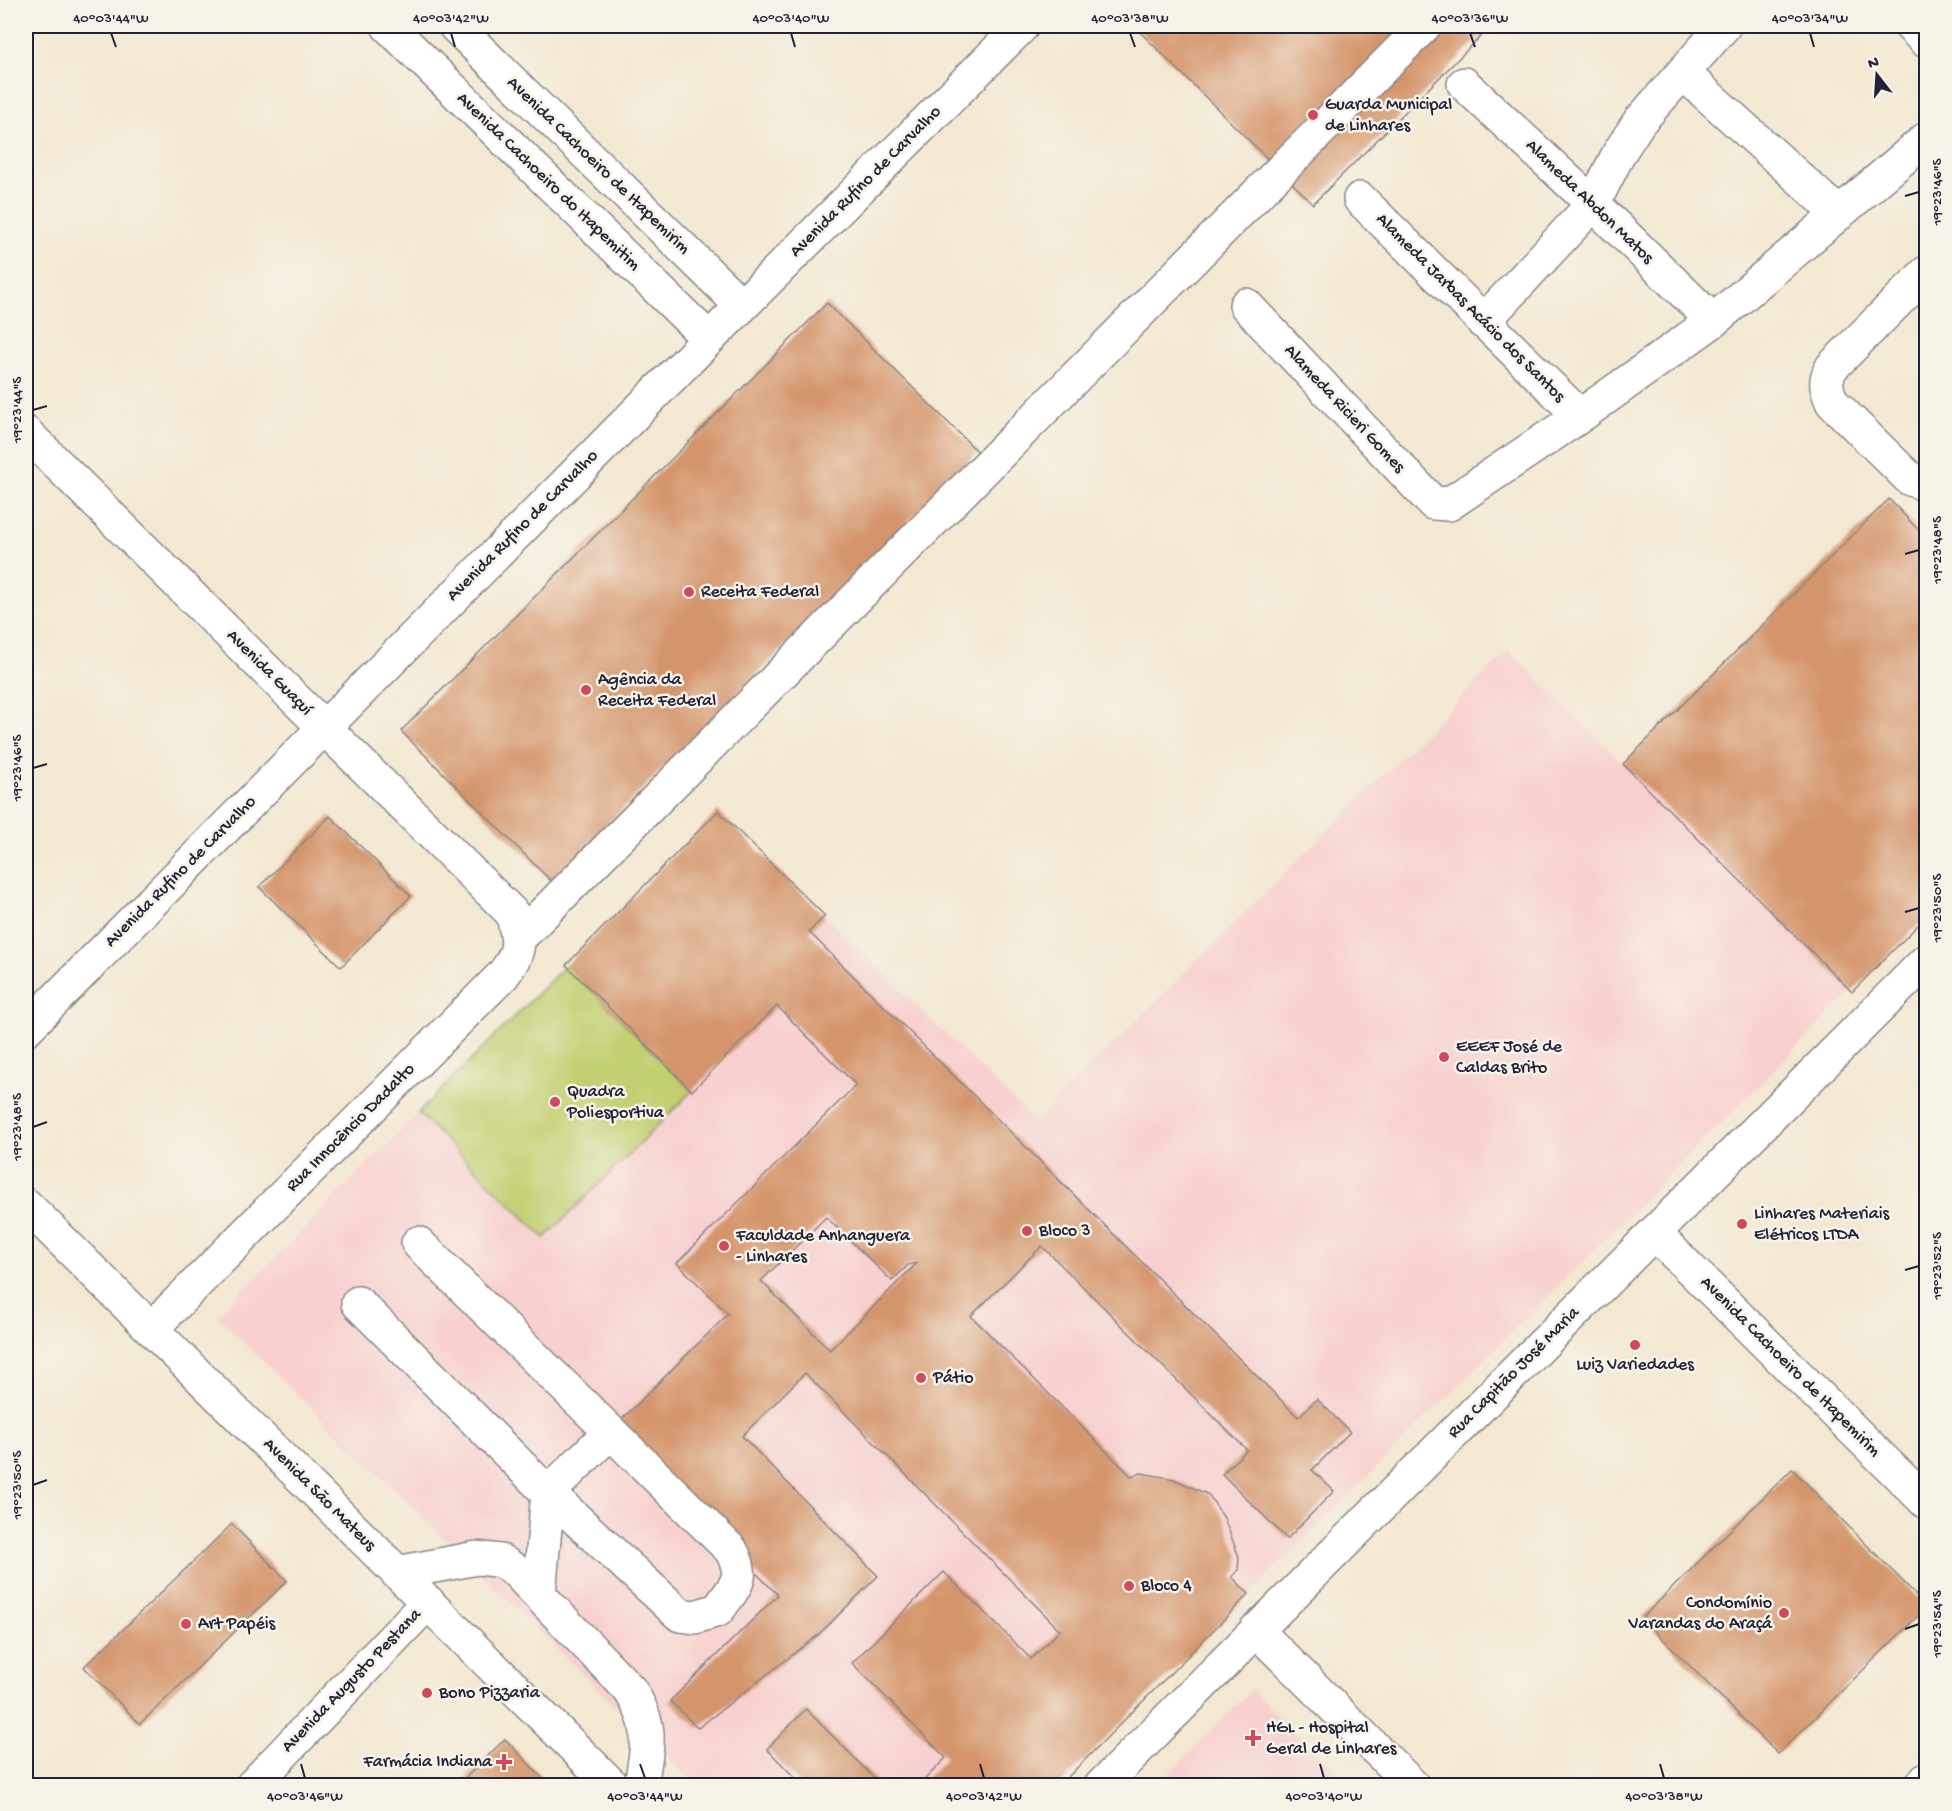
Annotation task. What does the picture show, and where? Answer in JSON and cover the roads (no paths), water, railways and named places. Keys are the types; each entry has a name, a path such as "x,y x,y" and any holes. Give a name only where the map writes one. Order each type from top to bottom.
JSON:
{"street":[{"name":"Avenida Cachoeiro do Itapemitim","path":"388,26 709,339"},
{"name":"Avenida Cachoeiro de Itapemirim","path":"454,26 742,306"},
{"name":"Avenida Rufino de Carvalho","path":"26,1029 1022,26"},
{"path":"516,925 1424,26"},
{"path":"1483,322 1593,204 1619,153 1639,122 1724,26"},
{"path":"1911,26 1926,41"},
{"path":"1683,73 1839,214"},
{"name":"Alameda Abdon Matos","path":"1464,84 1593,204 1713,321"},
{"path":"1580,416 1713,321 1926,139"},
{"name":"Alameda Jarbas Acácio dos Santos","path":"1360,199 1580,416"},
{"path":"1918,480 1832,402 1826,390 1826,377 1832,367 1926,273"},
{"name":"Alameda Ricieri Gomes","path":"1246,305 1433,503 1444,505 1454,502 1580,416"},
{"name":"Avenida Guaçuí","path":"26,433 324,727 516,925"},
{"name":"Rua Innocêncio Dadalto","path":"151,1329 503,975 515,959 516,925"},
{"name":"Rua Capitão José Maria","path":"1101,1785 1926,961"},
{"name":"Avenida São Mateus","path":"26,1205 613,1785"},
{"name":"Avenida Cachoeiro de Itapemirim","path":"1654,1233 1926,1502"},
{"path":"358,1303 548,1493 681,1615 695,1617 718,1610 739,1579 740,1566 731,1550 418,1243"},
{"path":"539,1595 548,1493 610,1432"},
{"path":"397,1573 477,1557 501,1561 516,1571 630,1690 642,1709 648,1731 641,1785"},
{"name":"Avenida Augusto Pestana","path":"252,1785 428,1602"},
{"path":"1256,1630 1413,1785"},
{"path":"1921,1785 1926,1779"}],"place":[{"name":"Guarda Municipal de Linhares","path":"1313,115"},
{"name":"Receita Federal","path":"689,592"},
{"name":"Agência da Receita Federal","path":"586,690"},
{"name":"EEEF José de Caldas Brito","path":"1444,1057"},
{"name":"Quadra Poliesportiva","path":"555,1102"},
{"name":"Linhares Materiais Elétricos LTDA","path":"1742,1224"},
{"name":"Bloco 3","path":"1027,1231"},
{"name":"Faculdade Anhanguera - Linhares","path":"724,1246"},
{"name":"Luiz Variedades","path":"1635,1345"},
{"name":"Pátio","path":"921,1378"},
{"name":"Bloco 4","path":"1129,1586"},
{"name":"Condomínio Varandas do Araçá","path":"1784,1613"},
{"name":"Art Papéis","path":"186,1624"},
{"name":"Bono Pizzaria","path":"427,1693"},
{"name":"HGL - Hospital Geral de Linhares","path":"1253,1738"},
{"name":"Farmácia Indiana","path":"504,1762"}]}
